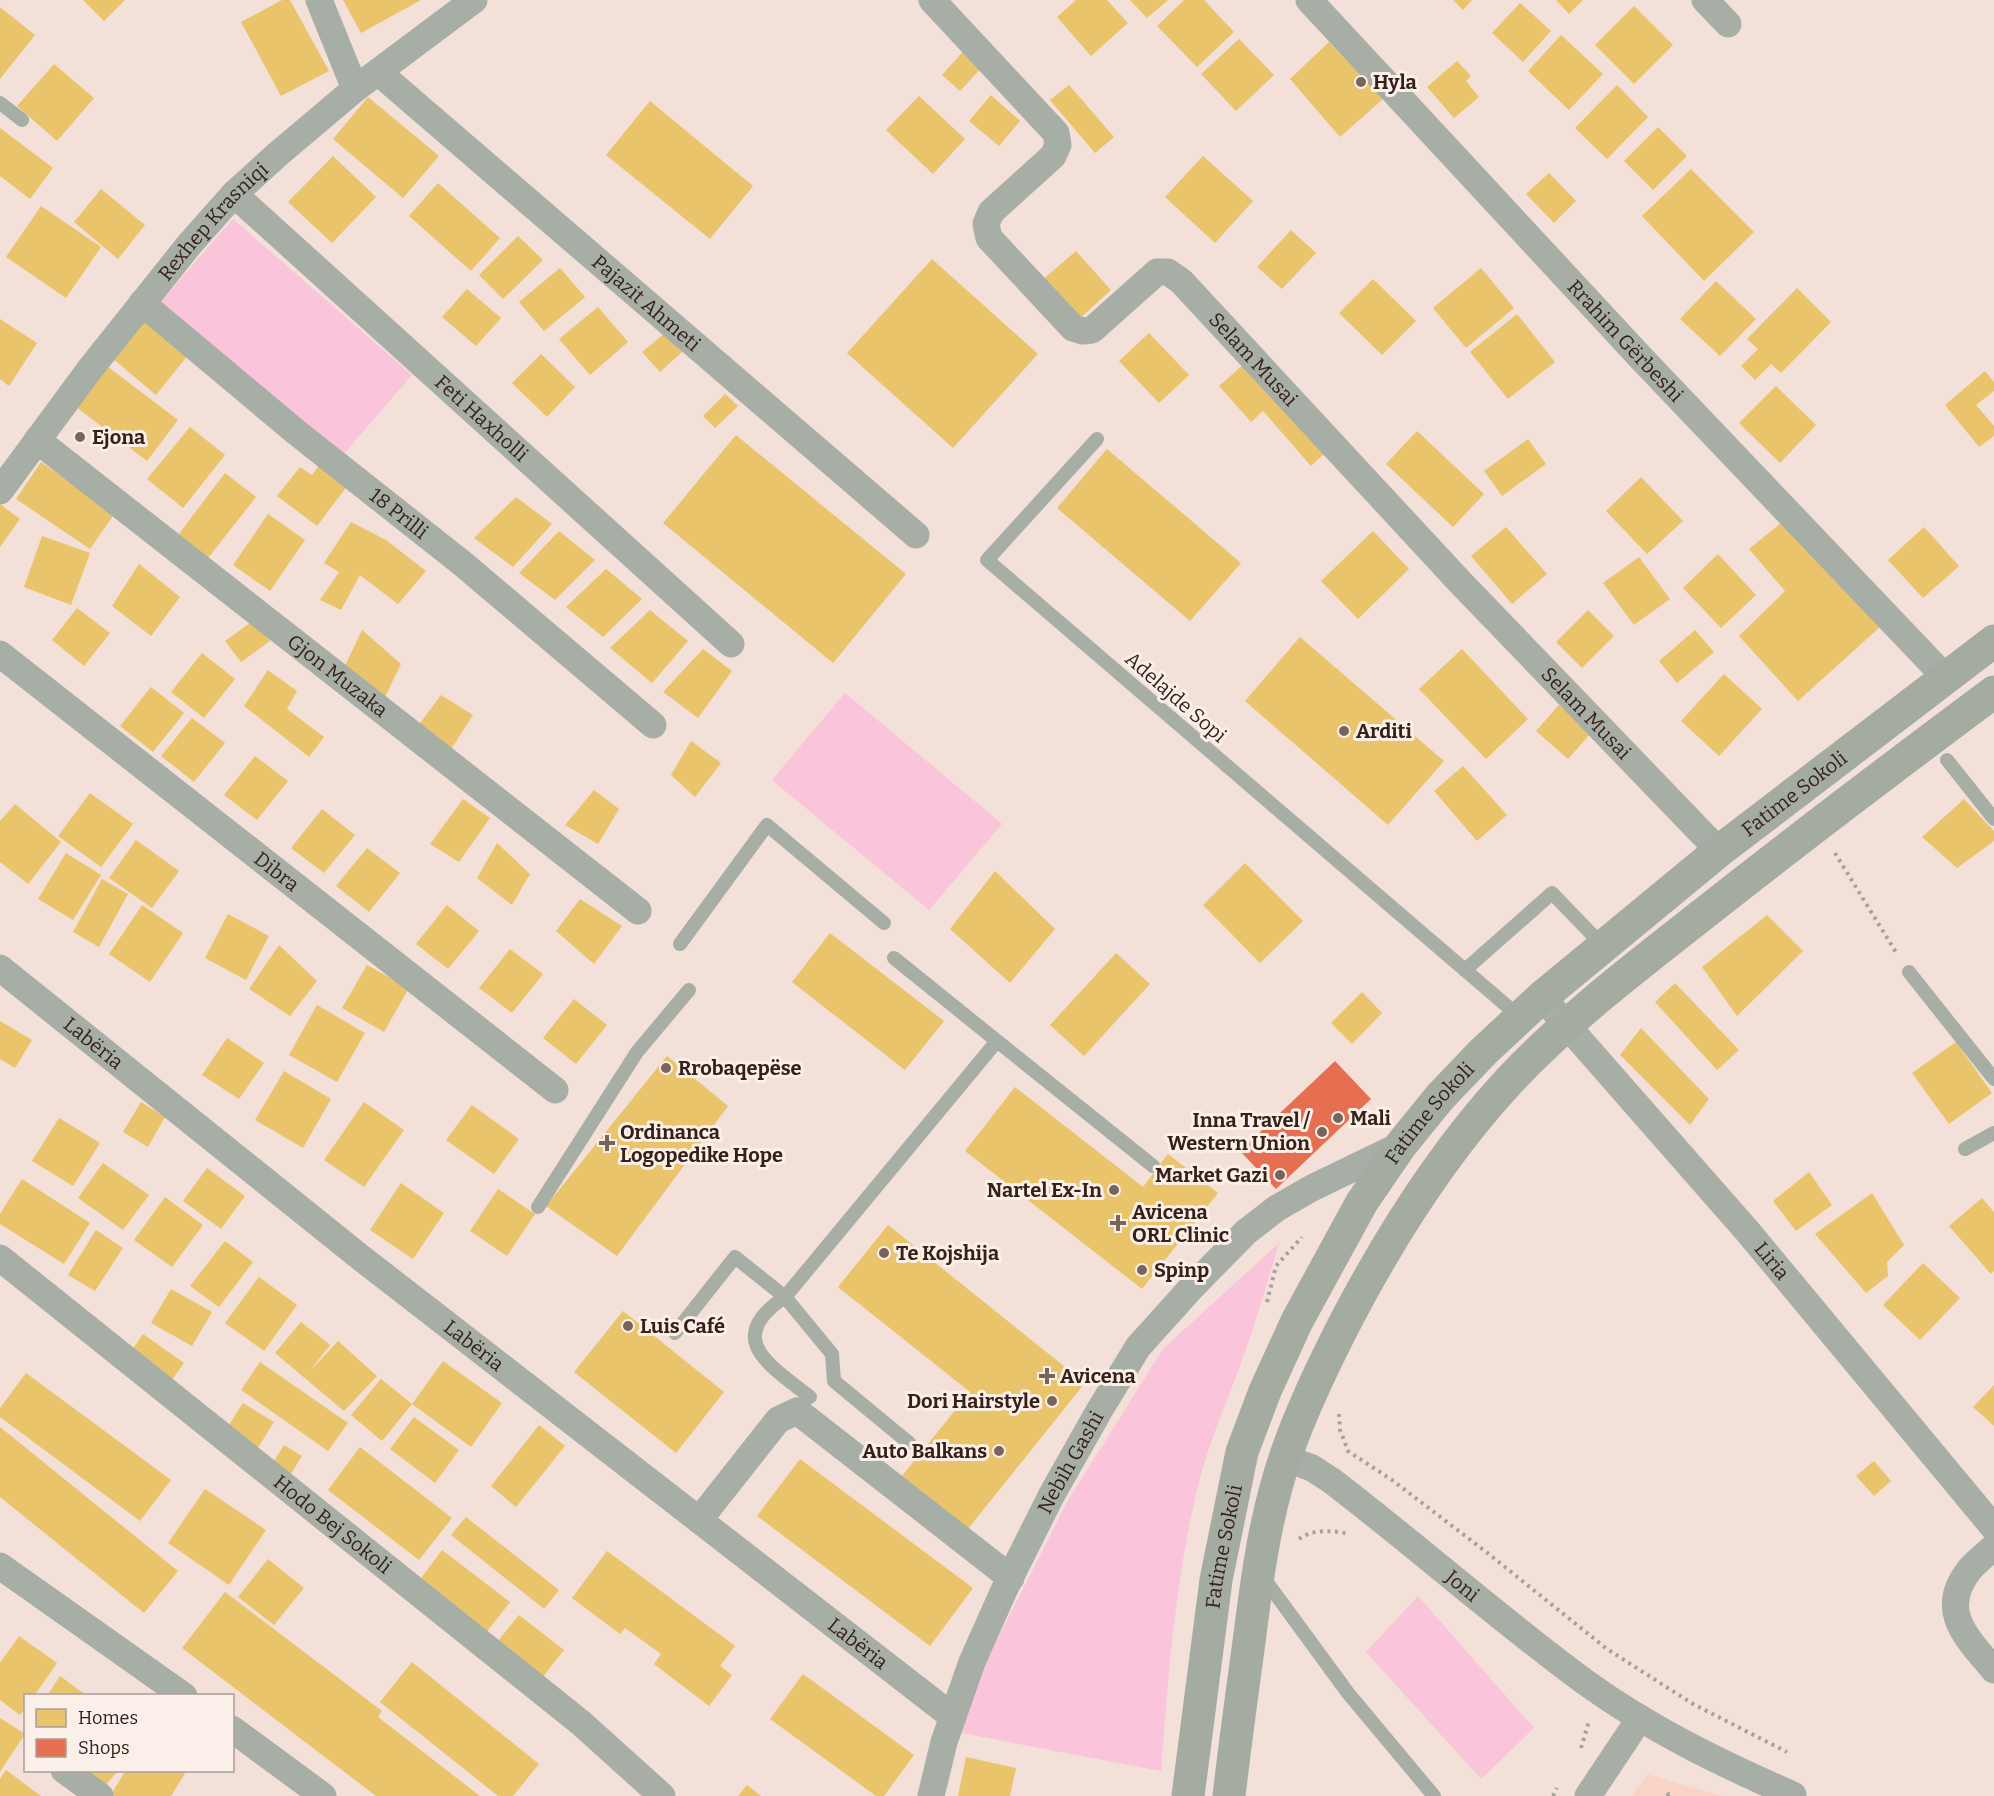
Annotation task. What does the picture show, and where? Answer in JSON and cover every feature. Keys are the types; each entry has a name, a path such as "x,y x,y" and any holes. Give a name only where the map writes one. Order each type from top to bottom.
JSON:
{"street":[{"path":"319,0 356,89"},
{"name":"Rexhep Krasniqi","path":"0,491 142,303 234,194 356,89 474,0"},
{"name":"Selam Musai","path":"932,0 1056,133 1058,145 1053,156 991,212 986,224 989,238 1073,328 1083,331 1092,330 1157,272 1168,272 1181,281 1459,581 1719,851"},
{"name":"Rrahim Gërbeshi","path":"1309,0 1666,385 1946,678"},
{"path":"1705,0 1728,24"},
{"name":"Pajazit Ahmeti","path":"378,72 916,535"},
{"name":"Feti Haxholli","path":"234,194 731,644"},
{"name":"18 Prilli","path":"142,303 296,432 463,564 653,725"},
{"name":"Gjon Muzaka","path":"37,440 638,911"},
{"name":"Fatime Sokoli","path":"1188,1796 1215,1591 1228,1513 1242,1452 1297,1321 1362,1202 1401,1145 1440,1097 1483,1052 1602,946 1719,851 1994,641"},
{"name":"Dibra","path":"0,654 555,1090"},
{"name":"Fatime Sokoli","path":"1229,1796 1258,1570 1268,1520 1285,1458 1303,1408 1368,1280 1397,1229 1436,1170 1510,1080 1567,1025 1745,881 1994,692"},
{"name":"Labëria","path":"0,968 360,1257 953,1717"},
{"name":"Liria","path":"1531,1007 1567,1025 1749,1233 1994,1528"},
{"name":"Nebih Gashi","path":"931,1796 944,1742 972,1662 1051,1496 1138,1347 1246,1232 1277,1208 1312,1188 1401,1145"},
{"name":"Hodo Bej Sokoli","path":"0,1258 581,1723 662,1796"},
{"path":"1280,1358 1319,1375"},
{"path":"699,1521 778,1420 797,1411 1011,1578"},
{"name":"Joni","path":"1285,1458 1312,1468 1332,1481 1586,1683 1681,1743 1793,1795"},
{"path":"1994,1547 1970,1569 1959,1587 1954,1603 1956,1618 1977,1650 1994,1670"},
{"path":"0,1566 183,1694"},
{"path":"1588,1796 1640,1718"},
{"path":"234,1730 323,1796"},
{"path":"67,1772 100,1796"}],"lane":[{"path":"0,103 22,120"},
{"name":"Adelajde Sopi","path":"1097,439 987,560 1465,970 1531,1007"},
{"path":"1947,760 1994,819"},
{"path":"680,944 767,825 884,923"},
{"path":"1465,970 1552,893 1602,946"},
{"path":"894,958 1153,1166"},
{"path":"1909,972 1994,1079"},
{"path":"538,1206 637,1052 688,990"},
{"path":"810,1397 765,1361 758,1352 755,1341 756,1330 769,1307 785,1297 997,1041"},
{"path":"1965,1149 1994,1133"},
{"path":"675,1333 735,1257 785,1297 832,1354 834,1381 909,1443"},
{"path":"1258,1570 1348,1693 1434,1796"}],"path":[{"path":"1832,848 1909,972"},
{"path":"1339,1406 1340,1430 1347,1451 1392,1480 1607,1648 1693,1704 1787,1752"},
{"path":"1296,1542 1301,1537 1319,1532 1335,1531 1355,1536"},
{"path":"1575,1758 1581,1748 1590,1718"},
{"path":"1552,1796 1558,1786"}],"shaded area":[{"path":"233,219 412,375 341,457 161,301"},
{"path":"845,693 1002,824 929,910 772,780"},
{"path":"1279,1243 1250,1338 1213,1437 1189,1525 1170,1665 1161,1771 951,1731 1067,1502 1163,1349"},
{"path":"1418,1596 1534,1728 1481,1779 1366,1652"},
{"path":"1648,1774 1721,1796 1632,1796"}],"building: Homes":[{"path":"83,0 125,0 104,21"},
{"path":"282,0 290,0 329,71 281,96 241,22"},
{"path":"343,0 421,0 361,33"},
{"path":"1076,0 1107,0 1128,23 1091,56 1057,17"},
{"path":"1130,0 1168,0 1147,18"},
{"path":"1184,0 1204,0 1234,32 1197,67 1157,26"},
{"path":"1453,0 1472,0 1463,10"},
{"path":"1556,0 1583,0 1569,14"},
{"path":"1520,3 1551,31 1523,62 1492,33"},
{"path":"1634,6 1673,45 1634,84 1595,45"},
{"path":"0,7 35,35 0,79"},
{"path":"1561,35 1603,74 1569,110 1528,71"},
{"path":"1239,39 1274,75 1236,111 1201,74"},
{"path":"1329,42 1383,99 1340,137 1290,79"},
{"path":"968,46 986,63 960,91 942,75"},
{"path":"1457,61 1471,76 1466,81 1479,97 1454,118 1427,87"},
{"path":"54,64 94,98 57,141 17,106"},
{"path":"1069,85 1114,137 1095,153 1050,100"},
{"path":"1617,85 1648,117 1607,159 1575,128"},
{"path":"991,95 1020,121 999,146 969,121"},
{"path":"919,96 965,139 933,174 886,130"},
{"path":"368,97 439,156 403,198 333,139"},
{"path":"650,101 753,186 710,239 606,155"},
{"path":"1658,127 1687,156 1653,190 1624,161"},
{"path":"0,128 53,168 30,199 0,176"},
{"path":"333,156 376,197 332,243 288,202"},
{"path":"1203,156 1253,201 1215,243 1165,197"},
{"path":"1691,169 1754,232 1704,281 1642,216"},
{"path":"1549,173 1576,201 1554,223 1526,194"},
{"path":"438,183 500,238 471,271 409,216"},
{"path":"101,189 145,225 118,259 74,222"},
{"path":"41,206 101,247 66,298 6,257"},
{"path":"1291,230 1316,253 1282,289 1257,267"},
{"path":"518,236 543,260 503,299 479,275"},
{"path":"1076,251 1111,290 1077,321 1041,281"},
{"path":"932,259 1038,354 953,448 847,353"},
{"path":"560,268 585,297 544,331 519,302"},
{"path":"1481,268 1514,308 1466,348 1433,308"},
{"path":"1373,279 1416,321 1382,355 1339,313"},
{"path":"1716,281 1756,319 1720,356 1680,319"},
{"path":"1797,288 1831,322 1781,373 1771,364 1755,380 1741,366 1758,349 1747,339"},
{"path":"467,289 501,318 476,346 442,317"},
{"path":"598,307 628,342 590,375 559,339"},
{"path":"1517,314 1555,362 1508,399 1470,352"},
{"path":"0,319 37,343 9,386 0,379"},
{"path":"145,319 188,355 156,395 112,358"},
{"path":"665,333 682,352 660,372 642,352"},
{"path":"1149,333 1189,375 1159,403 1119,361"},
{"path":"541,354 575,387 547,417 512,383"},
{"path":"103,363 178,420 147,461 72,404"},
{"path":"1245,363 1325,453 1311,466 1263,411 1251,422 1219,386"},
{"path":"1985,371 1994,382 1994,391 1976,405 1994,426 1994,436 1979,447 1945,405"},
{"path":"1776,386 1816,425 1780,463 1739,423"},
{"path":"725,394 738,406 715,428 703,416"},
{"path":"190,427 225,455 183,508 147,479"},
{"path":"1417,431 1484,494 1453,527 1386,464"},
{"path":"736,435 906,574 833,663 663,523"},
{"path":"1528,439 1546,464 1502,496 1484,471"},
{"path":"1107,449 1241,563 1190,621 1057,508"},
{"path":"323,460 351,481 317,526 277,496 300,467 312,475"},
{"path":"41,462 115,513 90,549 16,499"},
{"path":"225,473 256,497 208,558 178,535"},
{"path":"1641,477 1683,521 1647,554 1606,511"},
{"path":"516,497 552,524 513,567 474,538"},
{"path":"0,504 20,519 0,547"},
{"path":"268,514 305,540 270,591 233,565"},
{"path":"351,522 386,540 426,571 398,604 360,575 341,610 320,600 339,572 324,563"},
{"path":"1781,523 1880,627 1798,701 1739,636 1785,591 1749,549"},
{"path":"1506,527 1547,574 1512,604 1471,556"},
{"path":"1924,527 1959,566 1923,598 1888,560"},
{"path":"559,531 595,560 555,600 519,573"},
{"path":"1373,531 1409,569 1358,619 1321,581"},
{"path":"42,536 90,553 71,605 24,587"},
{"path":"1718,554 1756,595 1721,628 1683,588"},
{"path":"1639,557 1670,599 1634,625 1603,583"},
{"path":"139,564 180,597 151,636 112,606"},
{"path":"606,569 642,599 603,637 566,607"},
{"path":"77,608 110,633 84,666 52,640"},
{"path":"650,610 688,641 652,683 610,648"},
{"path":"1588,610 1614,636 1582,668 1556,642"},
{"path":"254,620 270,641 241,662 225,641"},
{"path":"362,630 401,664 384,699 344,668"},
{"path":"1695,630 1714,652 1677,683 1659,661"},
{"name":"Arditi","path":"1300,637 1444,761 1388,825 1245,701"},
{"path":"703,649 732,671 698,718 663,692"},
{"path":"1462,649 1528,719 1486,759 1419,689"},
{"path":"202,653 235,679 204,718 171,692"},
{"path":"268,670 297,691 287,709 324,737 309,757 244,706"},
{"path":"1724,674 1762,709 1719,756 1681,721"},
{"path":"151,687 184,713 153,752 120,726"},
{"path":"441,695 473,715 450,751 418,726"},
{"path":"1559,705 1591,733 1568,759 1536,731"},
{"path":"192,718 225,743 194,782 161,756"},
{"path":"691,741 721,763 695,797 671,775"},
{"path":"255,756 288,781 257,820 224,795"},
{"path":"1463,766 1507,815 1477,841 1434,791"},
{"path":"594,790 619,809 598,844 565,825"},
{"path":"90,793 133,824 101,867 58,836"},
{"path":"463,799 490,818 459,862 430,844"},
{"path":"1964,799 1994,831 1994,841 1957,868 1922,837"},
{"path":"15,804 61,842 28,884 0,862 0,821"},
{"path":"322,809 355,835 324,873 291,848"},
{"path":"136,840 179,871 152,908 109,878"},
{"path":"497,843 530,874 512,905 477,878"},
{"path":"367,848 400,873 369,912 336,886"},
{"path":"66,853 101,875 73,920 38,899"},
{"path":"1245,863 1303,921 1260,963 1203,905"},
{"path":"995,871 1055,929 1010,983 950,929"},
{"path":"102,879 128,894 99,947 73,932"},
{"path":"580,899 622,926 594,964 556,931"},
{"path":"142,905 183,933 150,982 109,954"},
{"path":"447,905 479,931 448,969 416,944"},
{"path":"228,914 269,936 246,980 205,958"},
{"path":"1767,915 1803,951 1737,1016 1702,967"},
{"path":"830,933 944,1021 905,1070 792,982"},
{"path":"279,945 317,981 290,1016 249,989"},
{"path":"510,949 543,974 512,1013 479,988"},
{"path":"1116,953 1150,984 1084,1056 1050,1025"},
{"path":"367,965 409,988 384,1032 342,1008"},
{"path":"1675,983 1739,1050 1717,1070 1655,1002"},
{"path":"1362,992 1382,1013 1352,1044 1331,1023"},
{"path":"574,999 607,1025 576,1064 543,1038"},
{"path":"317,1005 365,1033 337,1082 289,1055"},
{"path":"0,1021 32,1040 15,1068 0,1059"},
{"path":"1641,1028 1709,1099 1690,1125 1620,1055"},
{"path":"227,1038 264,1063 239,1099 202,1075"},
{"path":"1956,1042 1992,1093 1949,1124 1912,1073"},
{"path":"667,1056 728,1106 617,1256 546,1206"},
{"path":"284,1071 331,1099 303,1148 255,1120"},
{"name":"Nartel Ex-In","path":"1015,1087 1143,1187 1168,1154 1218,1193 1142,1289 965,1151"},
{"path":"141,1102 165,1117 148,1147 123,1132"},
{"path":"364,1102 404,1130 364,1187 324,1160"},
{"path":"472,1105 519,1139 494,1174 446,1140"},
{"path":"59,1118 100,1143 73,1186 32,1161"},
{"path":"103,1163 149,1195 123,1230 78,1198"},
{"path":"207,1168 245,1196 221,1229 183,1201"},
{"path":"1809,1172 1832,1205 1796,1231 1773,1201"},
{"path":"22,1179 90,1223 64,1264 0,1224 0,1214"},
{"path":"401,1183 444,1213 413,1259 370,1230"},
{"path":"498,1189 535,1214 507,1256 470,1231"},
{"path":"1872,1193 1904,1245 1887,1262 1888,1276 1866,1293 1815,1234"},
{"path":"165,1197 203,1225 172,1267 134,1240"},
{"path":"1982,1198 1994,1212 1994,1271 1991,1274 1949,1226"},
{"path":"888,1225 1085,1383 963,1535 897,1482 970,1392 838,1287"},
{"path":"96,1230 123,1248 95,1291 68,1275"},
{"path":"225,1241 253,1262 219,1307 190,1286"},
{"path":"1923,1263 1960,1298 1920,1340 1883,1305"},
{"path":"259,1277 297,1305 264,1351 225,1323"},
{"path":"171,1289 212,1312 192,1346 151,1323"},
{"path":"623,1311 724,1392 676,1453 574,1372"},
{"path":"301,1322 330,1345 309,1372 338,1341 377,1376 344,1411 275,1353"},
{"path":"143,1334 184,1363 168,1385 127,1357"},
{"path":"443,1361 502,1403 471,1447 412,1404"},
{"path":"260,1362 348,1423 328,1451 241,1390"},
{"path":"26,1373 171,1480 140,1521 0,1417 0,1408"},
{"path":"381,1379 412,1404 382,1441 351,1415"},
{"path":"1994,1385 1994,1426 1973,1407"},
{"path":"243,1403 274,1422 256,1451 225,1431"},
{"path":"414,1417 459,1450 435,1483 390,1449"},
{"path":"539,1425 565,1446 516,1507 491,1486"},
{"path":"0,1427 178,1571 144,1613 0,1497"},
{"path":"284,1445 302,1456 287,1480 269,1469"},
{"path":"360,1447 452,1518 419,1560 328,1490"},
{"path":"800,1459 973,1588 930,1646 757,1516"},
{"path":"1874,1461 1891,1481 1874,1496 1856,1476"},
{"path":"205,1489 266,1530 229,1585 168,1543"},
{"path":"466,1517 559,1590 544,1609 451,1535"},
{"path":"442,1550 510,1602 485,1634 418,1582"},
{"path":"607,1551 735,1646 720,1666 732,1675 709,1706 654,1664 661,1654 625,1628 620,1634 572,1598"},
{"path":"268,1559 304,1588 274,1625 238,1597"},
{"path":"225,1592 382,1711 378,1717 480,1796 376,1796 182,1648"},
{"path":"519,1615 564,1650 542,1678 497,1642"},
{"path":"19,1636 57,1663 35,1694 24,1694 24,1710 20,1715 0,1700 0,1663"},
{"path":"412,1662 539,1764 513,1796 498,1796 380,1702"},
{"path":"803,1674 914,1755 884,1796 876,1796 770,1719"},
{"path":"60,1676 84,1694 48,1694"},
{"path":"0,1718 24,1736 0,1772"},
{"path":"966,1757 1016,1768 1010,1796 958,1796"},
{"path":"6,1770 41,1796 0,1796 0,1779"},
{"path":"80,1772 117,1772 100,1791"},
{"path":"125,1772 186,1772 171,1796 110,1796"},
{"path":"747,1785 761,1796 738,1796"}],"building: Shops":[{"path":"1335,1061 1371,1099 1276,1189 1240,1151"}],"place":[{"name":"Hyla","path":"1361,82"},
{"name":"Ejona","path":"80,437"},
{"name":"Arditi","path":"1344,731"},
{"name":"Rrobaqepëse","path":"666,1068"},
{"name":"Mali","path":"1338,1118"},
{"name":"Inna Travel / Western Union","path":"1322,1132"},
{"name":"Ordinanca Logopedike Hope","path":"607,1143"},
{"name":"Market Gazi","path":"1280,1175"},
{"name":"Nartel Ex-In","path":"1114,1190"},
{"name":"Avicena ORL Clinic","path":"1118,1223"},
{"name":"Te Kojshija","path":"884,1253"},
{"name":"Spinp","path":"1142,1270"},
{"name":"Luis Café","path":"628,1326"},
{"name":"Avicena","path":"1047,1376"},
{"name":"Dori Hairstyle","path":"1052,1401"},
{"name":"Auto Balkans","path":"999,1451"}]}
